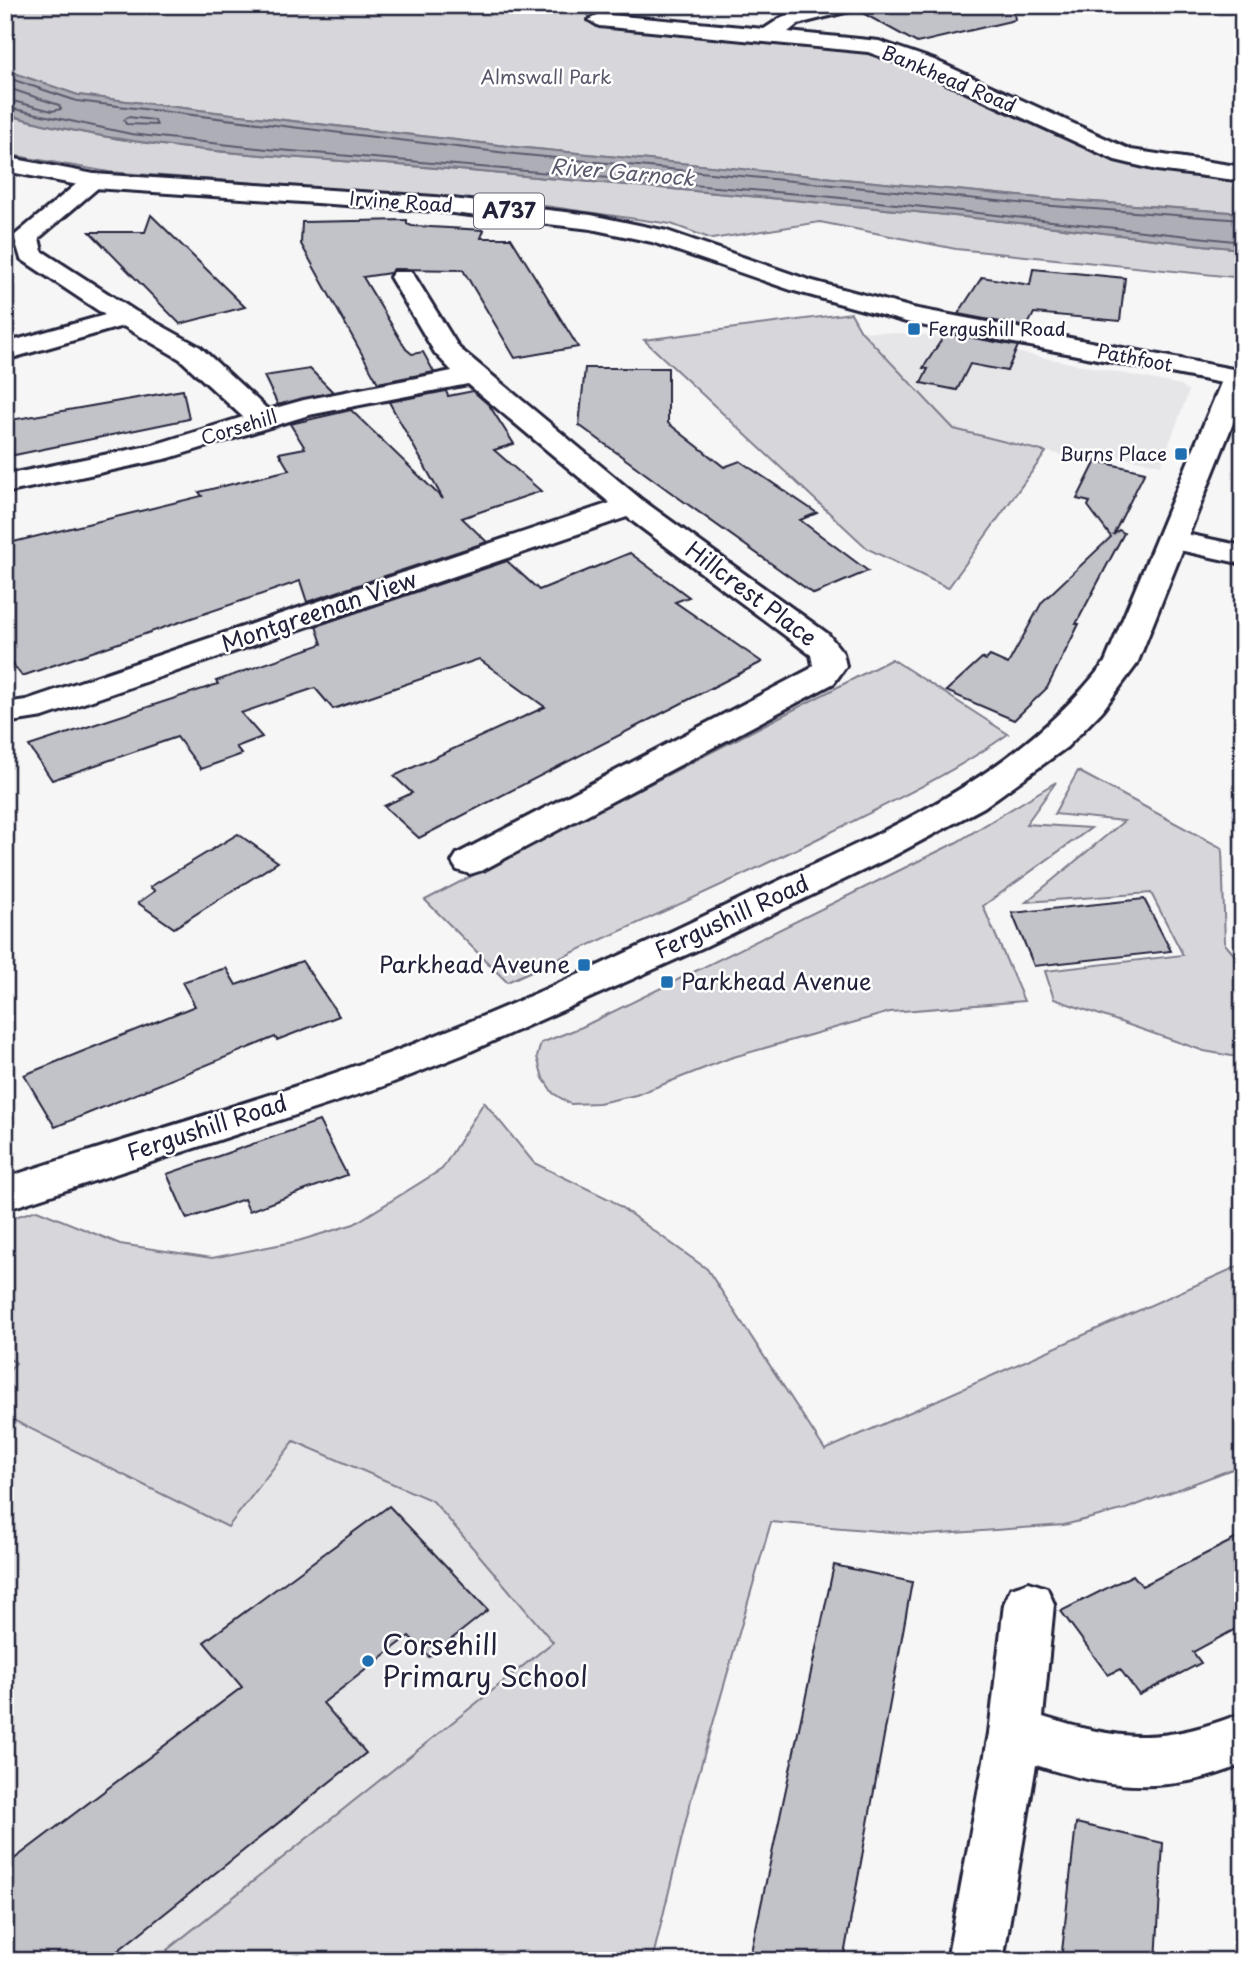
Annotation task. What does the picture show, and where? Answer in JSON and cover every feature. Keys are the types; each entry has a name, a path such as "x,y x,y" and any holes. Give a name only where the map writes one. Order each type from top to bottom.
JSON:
{"street":[{"path":"771,34 791,20 850,5"},
{"name":"Bankhead Road","path":"599,20 861,44 892,52 1124,155 1157,163 1243,174"},
{"name":"Irvine Road","path":"5,164 94,181 435,204 591,222 658,236 800,285 910,315"},
{"path":"94,181 35,226 26,236 26,243 39,262 126,317 190,353 262,420"},
{"name":"Hillcrest Place","path":"403,277 448,353 631,506 817,641 827,653 830,666 822,676 470,862"},
{"name":"Pathfoot","path":"910,315 1240,379"},
{"path":"5,352 126,317"},
{"name":"Corsehill","path":"5,484 159,452 316,405 473,375"},
{"name":"Fergushill Road","path":"5,1194 409,1062 717,925 904,835 969,800 1021,765 1079,718 1103,692 1121,664 1240,379"},
{"name":"Montgreenan View","path":"5,713 31,710 631,506"},
{"path":"1172,540 1243,555"},
{"path":"975,1961 1015,1733 1029,1604"},
{"path":"1015,1733 1080,1755 1143,1764 1238,1750"}],"shaded area":[{"path":"860,331 930,335 1181,385 1189,391 1161,465 1093,452 1087,461 954,429"},
{"name":"Corsehill Primary School","path":"37,1210 370,1348 691,1800 652,1961 5,1961 5,1220"}],"green space":[{"name":"Almswall Park","path":"5,5 579,5 596,24 842,46 875,54 939,77 1093,152 1138,167 1243,181 1243,213 1039,198 516,147 78,95 5,70"},
{"path":"5,114 62,128 178,147 950,215 1243,249 1243,278 956,249 820,222 712,239 671,224 524,203 109,172 5,154"},
{"path":"851,313 861,331 954,429 1046,452 948,588 868,549 644,340"},
{"path":"892,659 1008,734 944,774 877,810 711,890 507,982 425,900"},
{"path":"1078,771 1222,848 1225,944 1243,965 1243,1058 1204,1051 1054,999 1045,971 1183,955 1151,893 1026,902 1124,821 1054,814"},
{"path":"1056,782 1026,824 1091,828 983,906 1024,1001 890,1012 730,1058 636,1095 599,1103 570,1104 553,1093 543,1078 537,1057 541,1043 582,1027 957,842"},
{"path":"484,1102 534,1163 611,1200 707,1269 825,1450 1243,1264 1243,1465 1126,1509 1064,1525 927,1535 771,1522 691,1800 652,1961 175,1961 167,1950 553,1642 433,1501 294,1441 228,1527 5,1416 5,1375 16,1363 5,1356 5,1220 37,1210 120,1244 212,1258 298,1241 354,1224 442,1169"}],"water":[{"name":"River Garnock","path":"5,70 78,95 516,147 1039,198 1243,213 1243,249 882,208 236,153 120,139 5,114"}],"building":[{"path":"862,5 1013,5 1015,20 917,43 859,11"},
{"path":"151,215 245,307 180,324 90,232 145,232"},
{"path":"407,220 407,224 412,226 484,230 481,238 511,238 578,347 515,358 463,270 394,269 390,273 363,277 406,349 412,354 423,352 434,372 378,383 301,244 302,222"},
{"path":"1033,269 1125,278 1120,321 1034,313 1027,327 958,314 982,277 1030,285"},
{"path":"946,333 1018,346 1007,371 970,364 957,390 921,383 928,369 923,368"},
{"path":"585,368 668,368 668,423 724,467 740,461 817,513 800,520 868,571 814,594 669,491 579,425"},
{"path":"310,369 333,392 278,405 264,376"},
{"path":"183,390 189,419 5,457 5,421"},
{"path":"446,391 448,396 473,391 489,405 514,444 494,450 541,491 462,518 487,542 307,602 300,581 22,676 5,654 5,544 202,496 199,492 289,470 279,453 305,448 290,424 351,410 443,499 389,402"},
{"path":"1096,461 1145,472 1113,535 1119,530 1124,533 1076,624 1079,624 1047,688 1014,720 946,691 982,658 986,660 990,656 1008,664 1042,602 1111,537 1088,506 1090,502 1077,499"},
{"path":"630,553 689,597 675,602 762,662 419,838 384,806 412,793 394,776 545,707 479,659 333,709 315,688 241,713 262,737 236,747 242,754 201,769 177,737 52,780 29,746 218,684 216,681 322,644 316,626 507,561 539,590"},
{"path":"238,834 278,862 174,928 138,903 155,891 150,887"},
{"path":"1144,899 1171,951 1034,966 1012,913"},
{"path":"302,961 339,1016 277,1040 275,1037 55,1127 24,1075 195,1006 182,982 226,968 236,985"},
{"path":"319,1121 347,1175 249,1211 244,1199 187,1219 167,1174"},
{"path":"389,1506 488,1610 429,1657 409,1636 323,1703 366,1753 105,1961 5,1961 5,1866 242,1687 204,1642"},
{"path":"1243,1535 1243,1625 1193,1652 1201,1663 1139,1695 1120,1669 1108,1675 1061,1611 1133,1575 1142,1586"},
{"path":"834,1565 912,1582 843,1961 749,1961"},
{"path":"1076,1823 1163,1843 1156,1961 1061,1961"}],"place":[{"name":"Fergushill Road","path":"914,329"},
{"name":"Burns Place","path":"1181,454"},
{"name":"Parkhead Aveune","path":"584,965"},
{"name":"Parkhead Avenue","path":"667,982"},
{"name":"Corsehill Primary School","path":"368,1661"}]}
